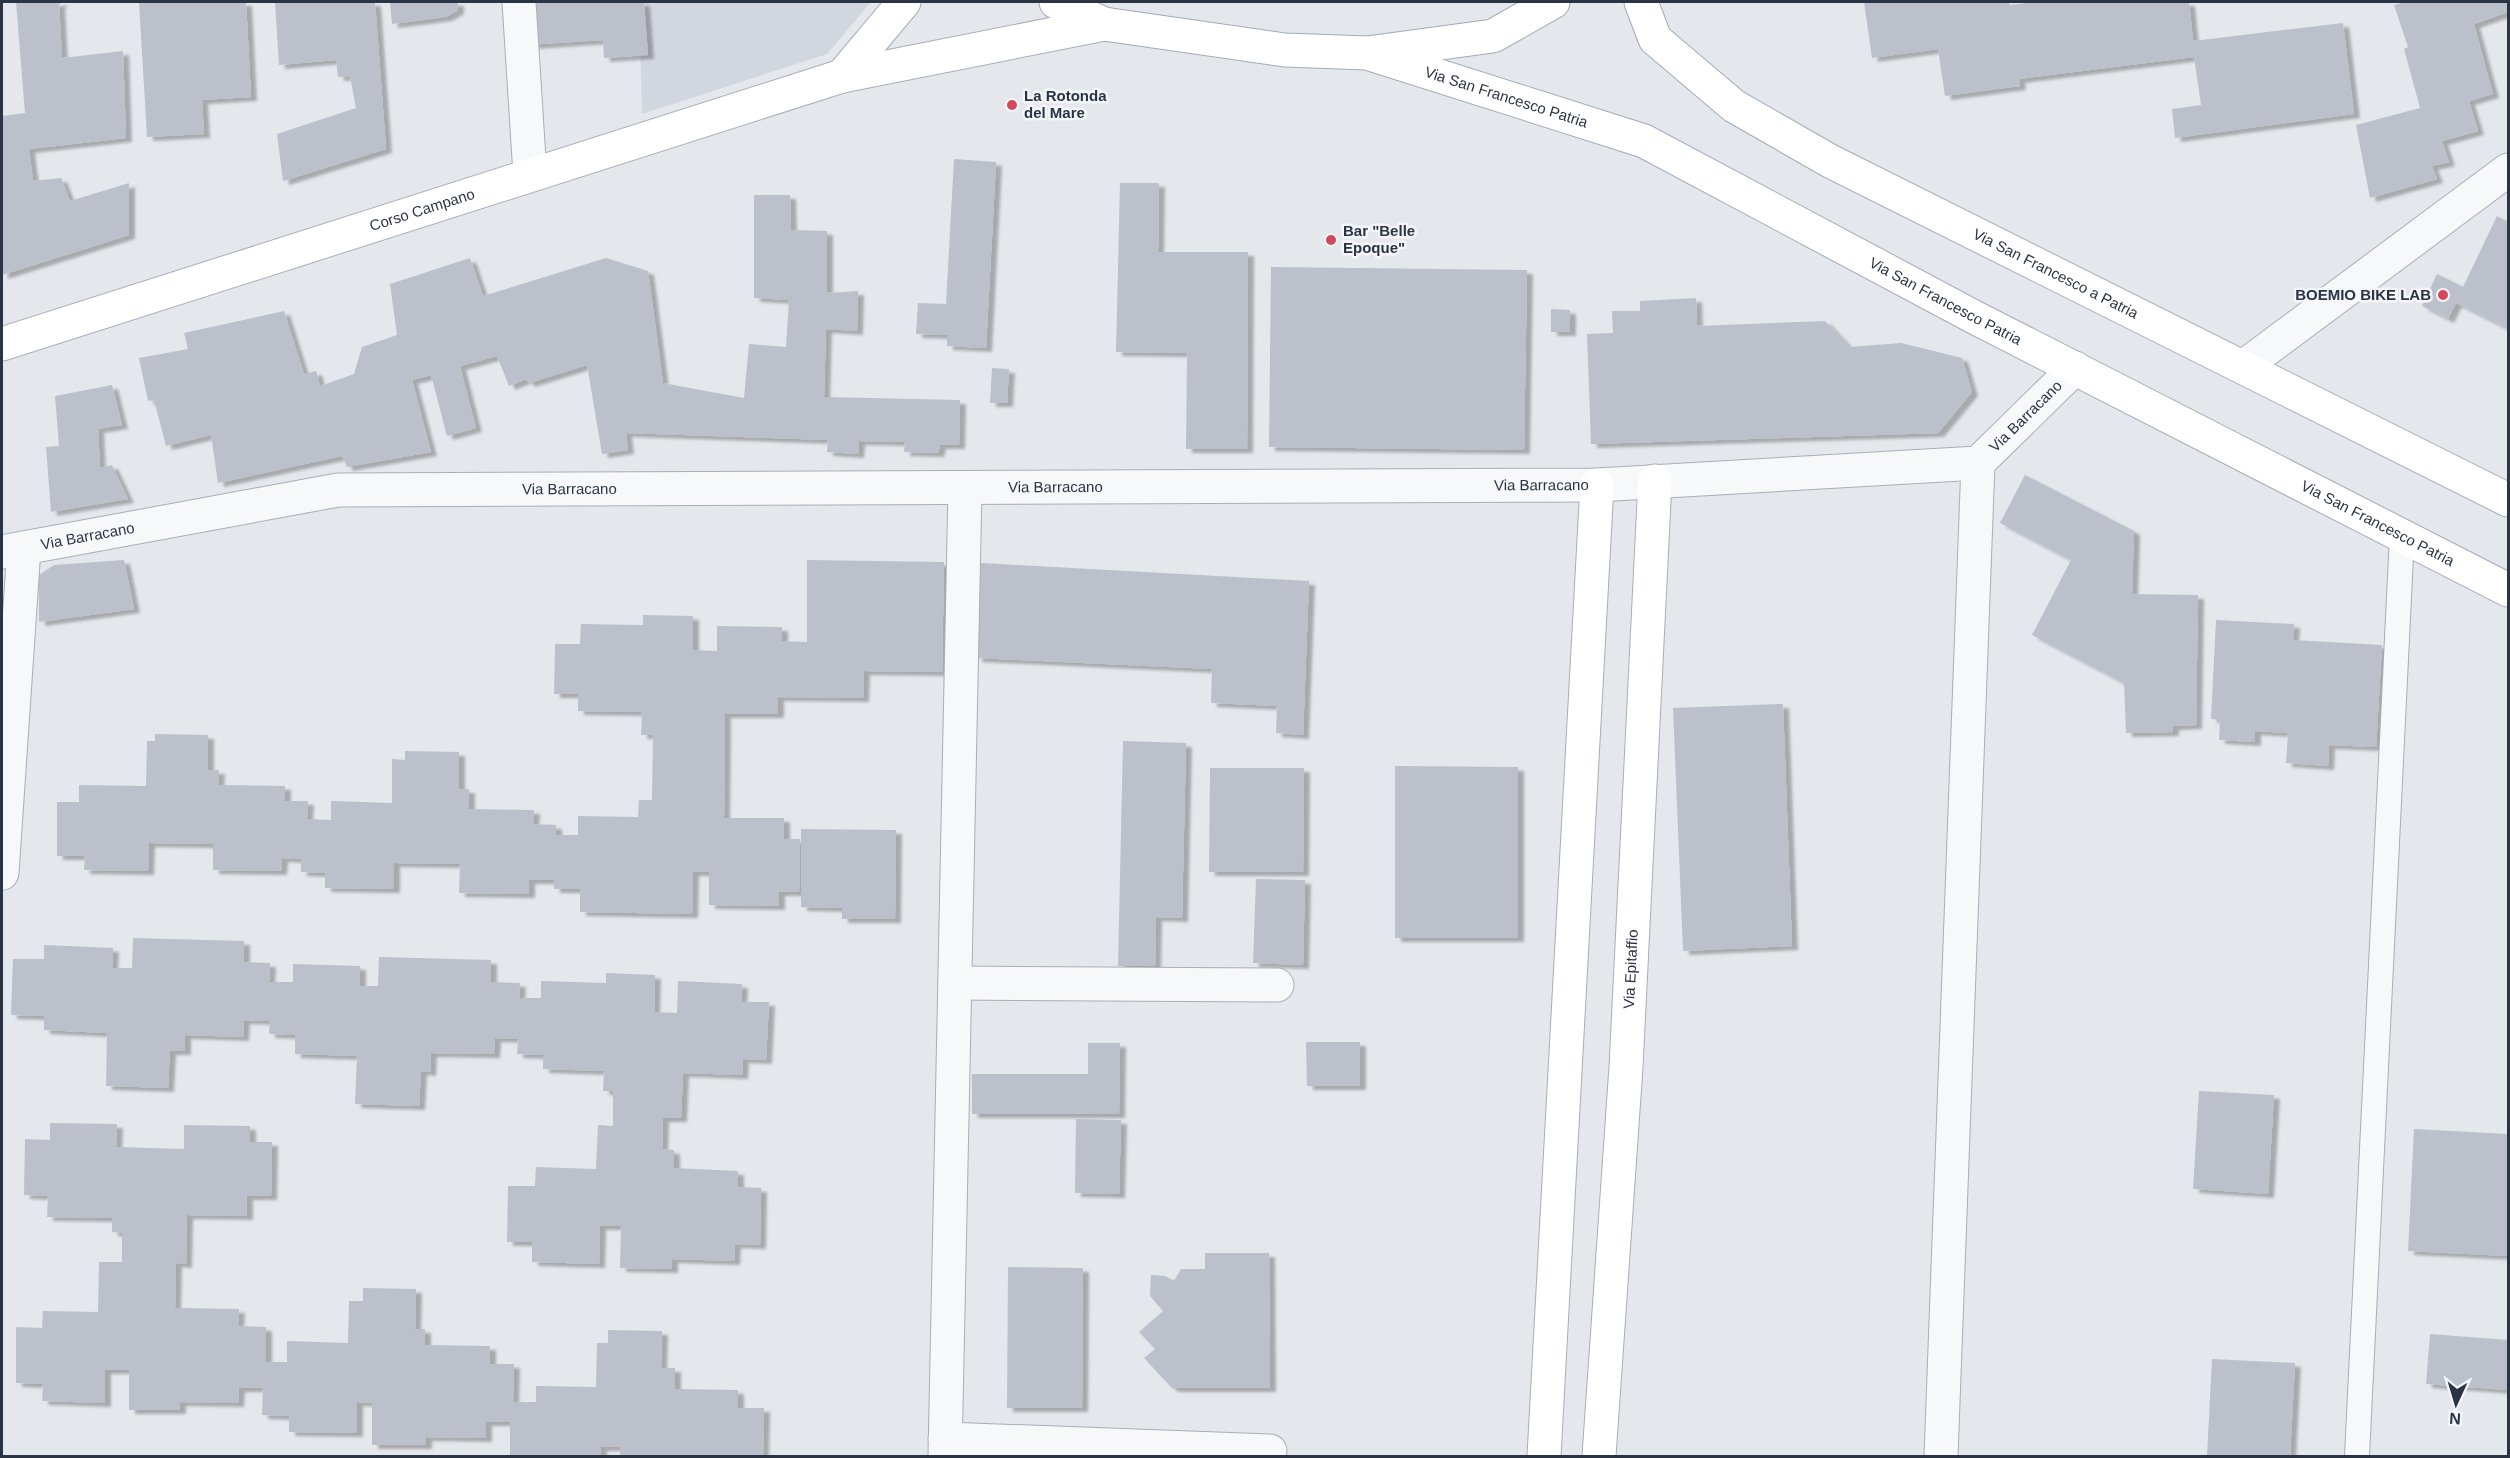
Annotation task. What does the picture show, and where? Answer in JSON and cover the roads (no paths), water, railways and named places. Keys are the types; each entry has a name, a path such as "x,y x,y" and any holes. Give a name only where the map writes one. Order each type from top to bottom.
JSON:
{"main road":[{"path":"842,76 904,2"},
{"path":"1056,2 1104,24 1285,50 1367,53 1493,36 1553,2"},
{"name":"Via San Francesco a Patria","path":"1641,2 1655,39 1734,106 1830,161 2508,500"},
{"name":"Corso Campano","path":"2,344 842,76 1104,24"},
{"name":"Via San Francesco Patria","path":"1367,53 1644,141 2075,368 2508,590"},
{"name":"Via Epitaffio","path":"1599,1456 1626,1067 1655,482"},
{"path":"1545,1456 1597,485"}],"street":[{"path":"519,2 530,175"},
{"path":"2243,368 2508,171"},
{"name":"Via Barracano","path":"13,550 338,490 1597,485 1978,463 2075,368"},
{"path":"1941,1456 1978,463"},
{"path":"965,488 945,1448 1270,1452"},
{"path":"2,873 13,550"},
{"path":"955,982 1277,985"}],"lane":[{"path":"2357,1456 2402,536"}],"place":[{"name":"La Rotonda del Mare","path":"1012,105"},
{"name":"Bar \"Belle Epoque\"","path":"1331,240"},
{"name":"BOEMIO BIKE LAB","path":"2443,295"}]}
